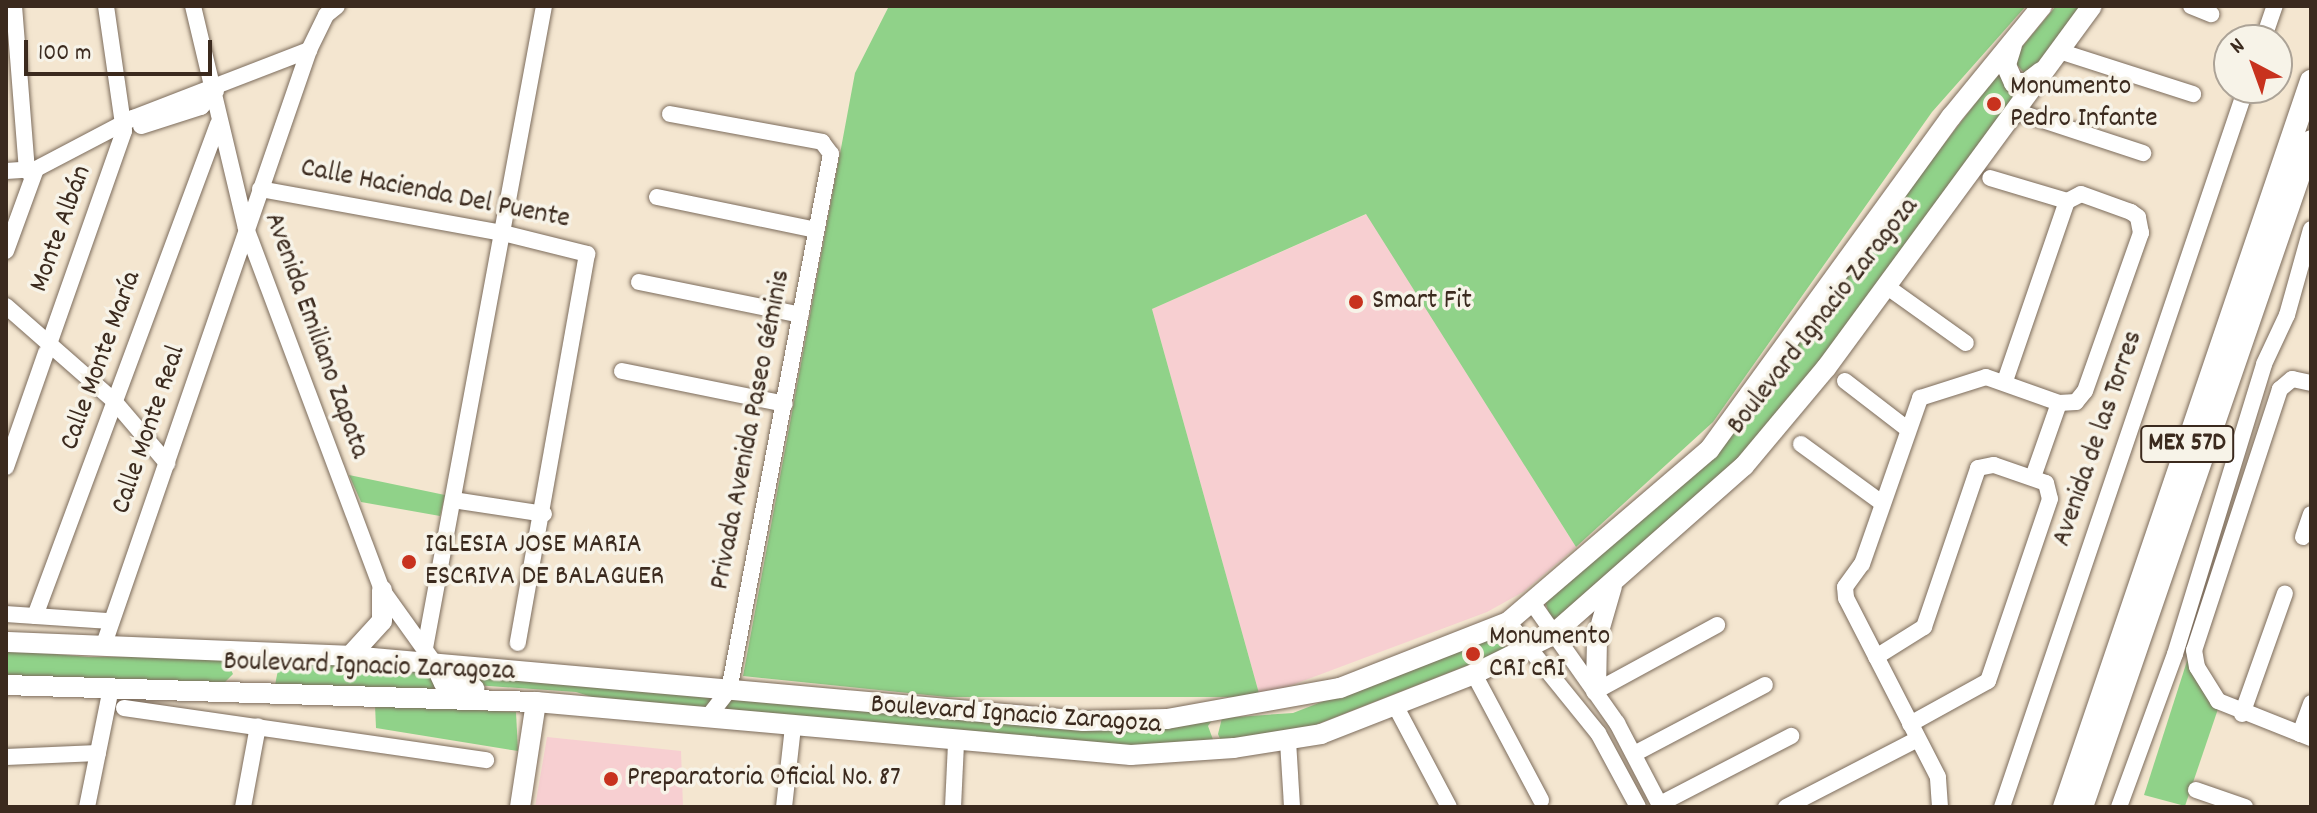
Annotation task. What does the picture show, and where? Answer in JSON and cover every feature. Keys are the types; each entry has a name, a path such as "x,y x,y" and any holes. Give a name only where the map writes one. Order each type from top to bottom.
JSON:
{"highway":[{"name":"MEX 57D","path":"2064,807 2311,81"},
{"name":"MEX 57D","path":"2082,807 2311,141"}],"main road":[{"name":"Boulevard Ignacio Zaragoza","path":"6,642 257,653 430,656 729,690 1083,721 1224,711 1340,688 1508,622 1533,604 1709,450 1735,420 1951,117 2042,6"},
{"name":"Boulevard Ignacio Zaragoza","path":"6,685 536,702 956,743 1131,755 1288,741 1396,707 1526,651 1551,636 1612,586 1779,428 2092,6"},
{"path":"2015,38 2006,65 2014,83 2027,83 2054,58"},
{"path":"1596,691 1597,638 1612,586"},
{"path":"350,656 382,621 382,590"},
{"path":"254,691 257,653"},
{"path":"430,656 444,683 455,688 590,698 610,709"},
{"path":"520,807 536,702"},
{"path":"1224,711 1218,734 1234,748"}],"street":[{"path":"6,251 31,170 14,6"},
{"path":"106,6 120,128"},
{"name":"Avenida Emiliano Zapata","path":"193,6 214,92 218,124 246,228 382,590 430,656"},
{"name":"Calle Monte Real","path":"103,647 309,50 318,27 337,6"},
{"path":"430,656 453,500 544,6"},
{"path":"2191,6 2211,14"},
{"path":"6,171 31,170 120,128 214,92 309,50"},
{"path":"2054,58 2193,94"},
{"name":"Avenida de las Torres","path":"2002,807 2241,104"},
{"path":"2015,111 2143,153"},
{"name":"Privada Avenida Paseo Géminis","path":"670,114 829,146 785,404 729,690 707,718"},
{"name":"Calle Monte María","path":"35,616 218,124"},
{"name":"Monte Albán","path":"6,467 120,128"},
{"path":"1940,807 1942,788 1844,593 1859,570 1906,428 1924,394 1978,377 2005,381 2059,403 2076,402 2085,391 2141,225 2131,212 2081,194 2067,201 1990,178"},
{"name":"Calle Hacienda Del Puente","path":"260,189 503,233 587,254 544,514 518,643"},
{"path":"657,197 816,230"},
{"path":"2005,381 2067,201"},
{"path":"2119,807 2175,654 2264,364 2287,315 2311,229"},
{"path":"639,282 801,315"},
{"path":"1886,286 1966,343"},
{"path":"6,306 48,349 114,401 167,463"},
{"path":"622,371 785,404"},
{"path":"2311,383 2292,379 2280,389 2206,611 2195,659 2218,701 2242,714 2306,736 2311,703"},
{"path":"1845,381 1906,428"},
{"path":"2033,477 2059,403"},
{"path":"1801,444 1882,503"},
{"path":"1786,807 1914,731 1981,687 1991,676 2050,499 2046,483 1994,465 1978,468 1924,627 1876,657"},
{"path":"453,500 544,514"},
{"path":"2303,537 2311,514"},
{"path":"2242,714 2285,593"},
{"path":"1533,604 1551,636 1596,691 1660,805 1791,736"},
{"path":"6,614 110,621"},
{"path":"1508,622 1526,651 1598,733 1638,807"},
{"path":"1596,691 1717,625"},
{"path":"1474,674 1541,800"},
{"path":"1634,754 1765,685"},
{"path":"87,807 111,688"},
{"path":"1396,707 1449,807"},
{"path":"124,708 486,760"},
{"path":"243,807 258,726"},
{"path":"784,807 793,727"},
{"path":"1288,741 1292,807"},
{"path":"953,807 956,743"},
{"path":"6,757 98,753"},
{"path":"2196,790 2245,807"}],"shaded area":[{"path":"1367,214 1576,547 1523,592 1487,612 1260,697 1152,309"},
{"name":"Preparatoria Oficial No. 87","path":"547,737 681,751 683,807 535,807"}],"green space":[{"path":"889,6 2026,6 1932,112 1713,422 1576,547 1366,214 1152,309 1260,697 947,697 743,676 855,73"},
{"path":"2056,6 2085,6 2036,72 2026,75 2012,59"},
{"path":"1999,73 2004,84 2022,90 1759,445 1556,620 1550,617 1545,601 1676,490"},
{"path":"349,475 445,495 440,516 361,502"},
{"path":"1499,633 1506,641 1504,651 1300,731 1221,741 1218,734 1222,718 1293,713"},
{"path":"6,650 89,657 224,656 233,674 224,683 6,677"},
{"path":"2188,658 2218,709 2185,806 2144,795"},
{"path":"280,660 428,669 443,692 275,685"},
{"path":"443,667 719,692 707,707 611,703 576,692 460,684"},
{"path":"731,693 893,710 1216,715 1208,726 1215,745 1147,748 721,712"},
{"path":"375,705 516,712 518,751 376,728"}],"place":[{"name":"Monumento Pedro Infante","path":"1994,104"},
{"name":"Smart Fit","path":"1356,302"},
{"name":"IGLESIA JOSE MARIA ESCRIVA DE BALAGUER","path":"409,562"},
{"name":"Monumento CRI cRI","path":"1473,654"},
{"name":"Preparatoria Oficial No. 87","path":"611,779"}]}
